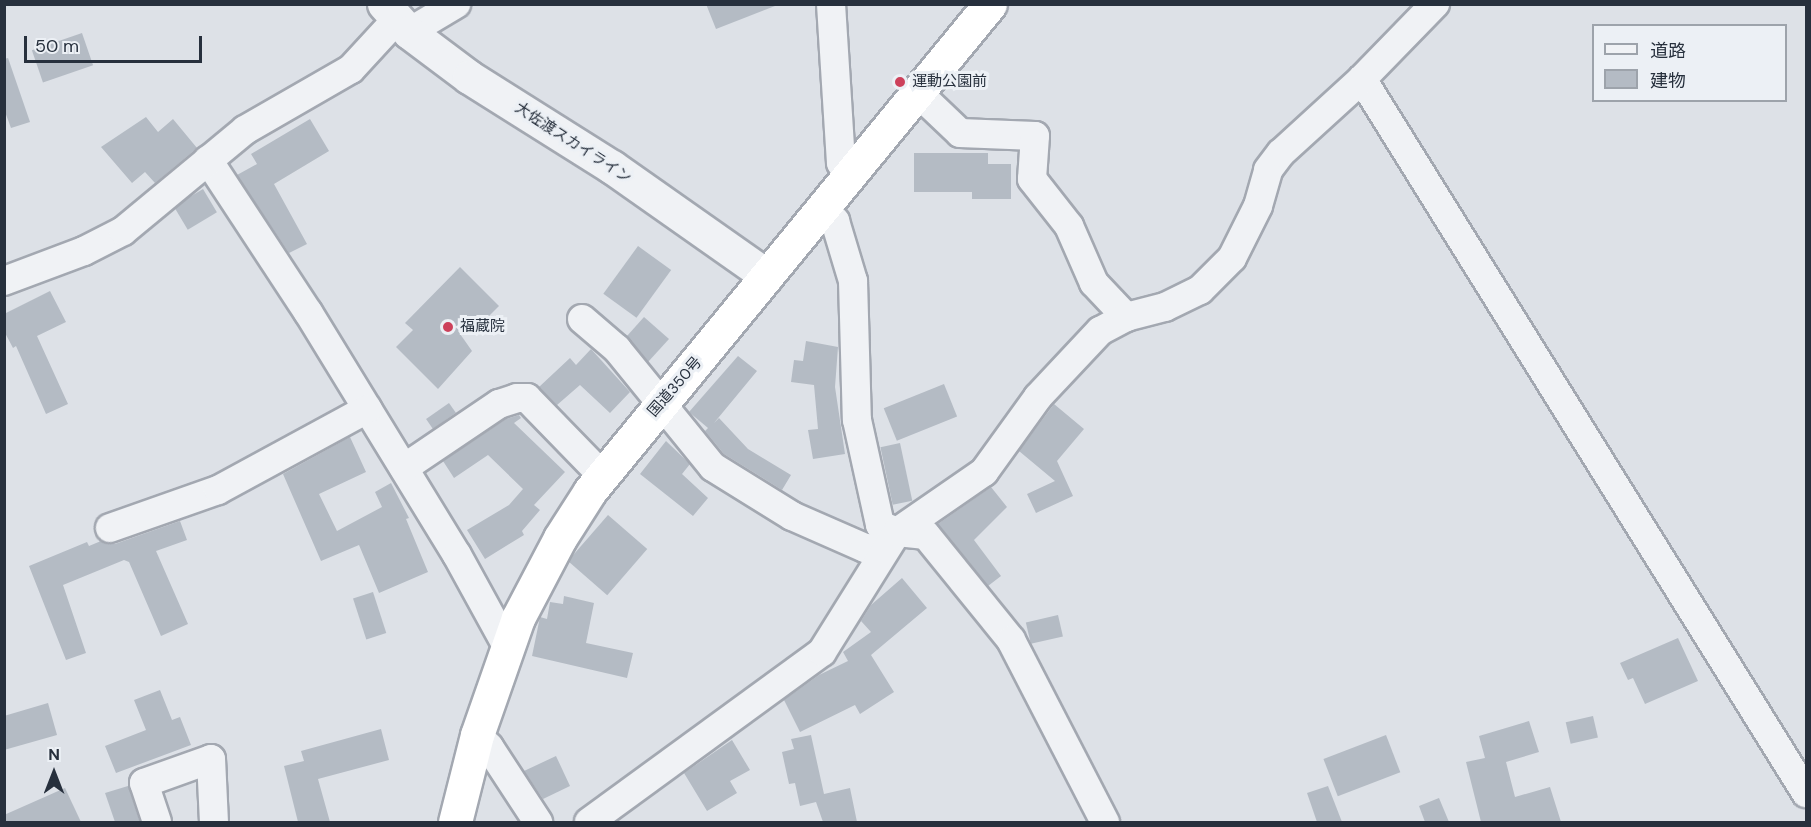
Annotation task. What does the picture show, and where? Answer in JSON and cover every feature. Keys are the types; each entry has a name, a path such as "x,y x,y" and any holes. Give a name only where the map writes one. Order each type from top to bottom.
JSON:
{"highway":[{"name":"国道350号","path":"455,822 477,735 507,646 560,538 602,475 990,4"}],"street":[{"path":"4,281 84,251 123,231 245,130 351,69 397,19 456,4"},
{"path":"831,4 841,163 849,176"},
{"path":"589,822 822,652 844,621 890,541 984,472 1038,397 1100,331 1126,317 1166,308 1200,290 1232,258 1258,206 1268,170 1281,153 1362,79 1435,4"},
{"name":"大佐渡スカイライン","path":"397,19 469,76 612,167 766,276"},
{"path":"1362,79 1806,793"},
{"path":"917,92 960,133 1035,136 1032,179 1069,226 1094,283 1126,317"},
{"path":"208,160 404,468 507,646"},
{"path":"822,208 835,221 853,281 857,420 880,525 890,541"},
{"path":"582,319 617,349 663,402 713,467 792,516 865,548 926,535 1011,640 1105,822"},
{"path":"404,468 499,404 527,398 602,475"},
{"path":"110,528 218,490 367,409"},
{"path":"477,735 489,747 538,822"},
{"path":"157,822 144,783 212,759 214,822"}],"building":[{"path":"706,4 775,4 775,6 716,29"},
{"path":"82,33 93,65 43,82 32,50"},
{"path":"8,58 30,122 11,128 4,109 4,59"},
{"path":"146,117 158,132 173,119 197,148 155,183 145,172 132,183 101,147"},
{"path":"310,119 329,151 274,184 307,244 289,253 237,175 257,164 251,154"},
{"path":"914,153 988,153 988,164 1011,164 1011,199 972,199 972,192 914,192"},
{"path":"203,189 217,212 188,230 174,207"},
{"path":"638,246 671,270 636,318 603,294"},
{"name":"福蔵院","path":"460,267 499,306 480,325 473,318 458,331 472,351 438,389 396,347 413,330 405,323"},
{"path":"50,291 66,322 37,336 68,404 46,414 16,346 13,348 4,331 4,314"},
{"path":"644,317 669,339 648,362 627,336"},
{"path":"806,341 838,347 835,387 845,454 813,459 808,430 818,429 814,385 791,382 794,360 803,361"},
{"path":"591,349 630,392 610,413 580,385 557,405 539,387 570,358 576,365"},
{"path":"738,356 757,371 714,423 719,418 748,449 791,475 782,490 724,454 705,431 708,428 689,412"},
{"path":"944,384 957,416 897,441 884,408"},
{"path":"449,403 456,413 433,429 426,419"},
{"path":"1054,404 1084,429 1057,461 1073,496 1036,513 1027,494 1055,481 1019,451"},
{"path":"519,415 521,418 514,423 565,472 534,505 540,510 522,531 524,535 485,559 467,530 509,505 523,489 488,455 454,478 443,461 506,419"},
{"path":"350,437 366,472 319,494 337,531 382,507 375,492 391,483 409,518 406,519 428,572 379,593 359,545 321,561 283,474"},
{"path":"666,441 690,464 682,474 708,498 693,516 640,474"},
{"path":"900,443 912,501 893,505 880,447"},
{"path":"991,487 1007,507 974,540 1001,576 988,586 938,524"},
{"path":"608,515 647,549 607,595 568,561"},
{"path":"180,521 187,540 156,551 188,624 161,636 129,562 124,560 63,585 86,653 66,660 29,566 87,542 89,546 101,541 115,544"},
{"path":"902,578 927,608 871,655 894,692 860,714 855,705 800,732 784,700 819,675 848,661 843,652 871,632 861,621 871,605"},
{"path":"373,592 386,633 366,639 353,598"},
{"path":"564,596 594,603 586,643 633,653 627,678 532,656 540,617 547,619 550,602 563,604"},
{"path":"1058,615 1063,636 1031,644 1026,622"},
{"path":"1678,638 1698,681 1645,704 1633,678 1628,680 1620,663"},
{"path":"160,690 172,720 180,717 191,745 116,773 105,746 146,730 134,700"},
{"path":"48,703 57,735 4,750 4,716"},
{"path":"1593,716 1598,737 1571,744 1566,722"},
{"path":"1529,721 1539,752 1506,762 1515,797 1550,787 1561,822 1481,822 1466,762 1485,758 1479,736"},
{"path":"381,729 389,760 318,779 330,822 298,822 284,766 304,761 301,751"},
{"path":"811,735 824,794 850,788 857,822 823,822 816,802 800,806 795,783 789,784 782,752 794,749 791,739"},
{"path":"1386,735 1400,772 1338,796 1323,759"},
{"path":"732,740 750,770 730,781 737,793 707,811 684,773"},
{"path":"556,756 570,786 543,799 524,771"},
{"path":"128,786 140,822 115,822 105,793"},
{"path":"1328,786 1342,822 1317,822 1307,793"},
{"path":"65,788 81,822 4,822 4,815"},
{"path":"1439,798 1449,822 1425,822 1419,806"}],"place":[{"name":"運動公園前","path":"900,82"},
{"name":"福蔵院","path":"448,327"}]}
